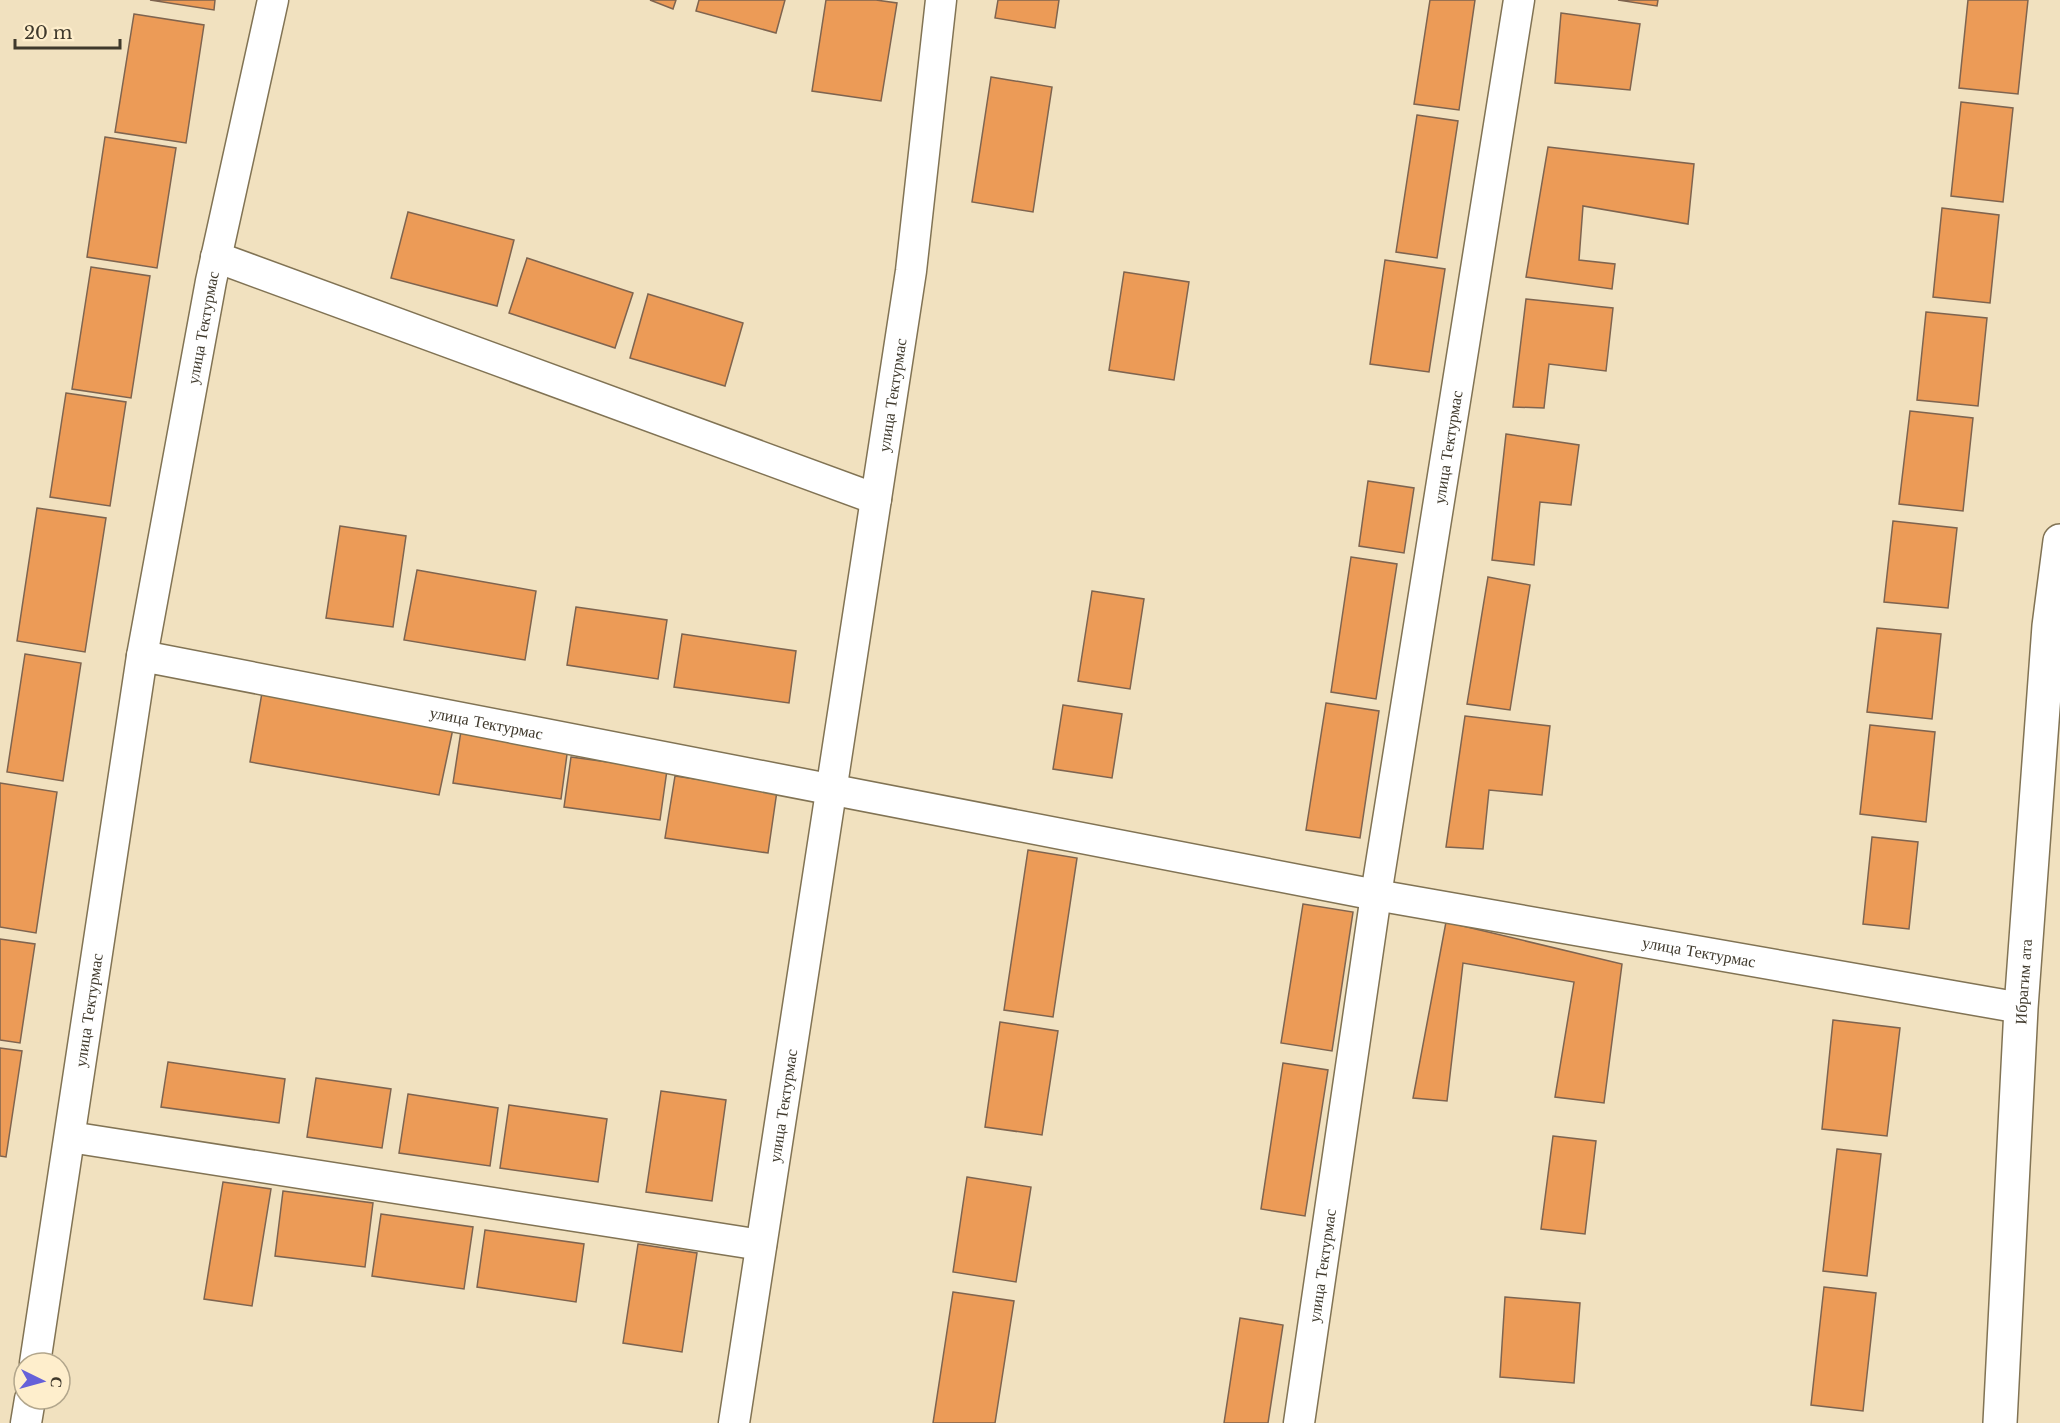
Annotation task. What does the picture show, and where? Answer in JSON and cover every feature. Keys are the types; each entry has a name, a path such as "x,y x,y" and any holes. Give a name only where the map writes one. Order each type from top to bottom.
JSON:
{"street":[{"name":"улица Тектурмас","path":"37,1351 142,656 216,257 273,0"},
{"name":"улица Тектурмас","path":"1299,1423 1376,895 1519,0"},
{"name":"улица Тектурмас","path":"734,1423 911,271 938,1"},
{"path":"216,257 876,499"},
{"name":"Ибрагим ата","path":"2001,1423 2020,1008 2055,628 2060,541"},
{"name":"улица Тектурмас","path":"142,656 1376,895 2020,1008"},
{"path":"70,1137 761,1245"}],"building":[{"path":"150,0 215,0 214,10"},
{"path":"650,0 676,0 673,9"},
{"path":"699,0 785,0 776,33 696,11"},
{"path":"826,0 876,0 897,3 881,101 812,91"},
{"path":"998,0 1059,0 1055,28 995,18"},
{"path":"1430,0 1475,0 1459,110 1414,104"},
{"path":"1618,0 1658,0 1657,6"},
{"path":"1968,0 2028,0 2018,94 1959,88"},
{"path":"1561,13 1640,24 1630,90 1555,83"},
{"path":"134,14 204,25 186,143 115,132"},
{"path":"991,77 1052,87 1033,212 972,202"},
{"path":"1961,102 2013,108 2003,202 1951,196"},
{"path":"1417,115 1458,121 1437,258 1396,252"},
{"path":"105,137 176,148 157,268 87,257"},
{"path":"1548,147 1694,164 1688,224 1583,206 1579,260 1615,264 1612,289 1526,277"},
{"path":"1942,208 1999,215 1990,303 1933,297"},
{"path":"408,212 514,240 497,306 391,278"},
{"path":"527,258 633,293 615,348 509,313"},
{"path":"1385,260 1445,269 1429,372 1370,364"},
{"path":"91,267 150,276 131,398 72,389"},
{"path":"1124,272 1189,282 1174,380 1109,370"},
{"path":"648,294 743,323 725,386 630,358"},
{"path":"1526,299 1613,308 1606,371 1549,364 1544,408 1513,407"},
{"path":"1926,312 1987,318 1978,406 1917,400"},
{"path":"66,393 126,402 110,506 50,497"},
{"path":"1910,411 1973,418 1963,511 1899,504"},
{"path":"1506,434 1579,445 1571,505 1540,502 1534,565 1492,560"},
{"path":"1368,481 1414,488 1404,553 1359,546"},
{"path":"37,508 106,518 85,652 17,641"},
{"path":"1893,521 1957,528 1948,608 1884,602"},
{"path":"340,526 406,536 393,627 326,618"},
{"path":"1351,557 1397,564 1376,699 1331,692"},
{"path":"417,570 536,591 525,660 404,640"},
{"path":"1488,577 1530,585 1510,710 1467,704"},
{"path":"1092,591 1144,599 1130,689 1078,681"},
{"path":"576,607 667,620 658,679 567,665"},
{"path":"1877,628 1941,634 1932,719 1867,712"},
{"path":"682,634 796,651 789,703 674,687"},
{"path":"25,654 81,663 63,781 7,772"},
{"path":"263,687 454,724 439,795 250,762"},
{"path":"1326,703 1379,711 1360,838 1306,830"},
{"path":"1063,705 1122,714 1112,778 1053,769"},
{"path":"1465,716 1550,726 1542,795 1489,790 1483,849 1446,847"},
{"path":"1870,725 1935,732 1926,822 1860,814"},
{"path":"461,731 568,747 561,799 453,783"},
{"path":"571,757 667,770 660,820 564,807"},
{"path":"675,776 777,791 768,853 665,838"},
{"path":"0,783 57,792 36,933 0,927"},
{"path":"1872,837 1918,842 1909,929 1863,924"},
{"path":"1028,850 1077,858 1053,1017 1004,1010"},
{"path":"1303,904 1353,912 1332,1051 1281,1043"},
{"path":"1446,922 1622,964 1604,1103 1555,1097 1574,982 1463,963 1447,1101 1413,1098"},
{"path":"0,939 35,944 20,1043 0,1040"},
{"path":"1833,1020 1900,1028 1887,1136 1822,1129"},
{"path":"1000,1022 1058,1031 1042,1135 985,1127"},
{"path":"0,1048 22,1051 6,1157 0,1156"},
{"path":"168,1062 285,1079 279,1123 161,1107"},
{"path":"1283,1063 1328,1070 1305,1216 1261,1209"},
{"path":"316,1078 391,1089 382,1148 307,1137"},
{"path":"661,1091 726,1100 712,1201 646,1192"},
{"path":"408,1094 498,1108 490,1166 399,1153"},
{"path":"509,1105 607,1119 598,1182 500,1168"},
{"path":"1553,1136 1596,1141 1585,1234 1541,1229"},
{"path":"1837,1149 1881,1154 1867,1276 1823,1271"},
{"path":"967,1177 1031,1187 1016,1282 953,1272"},
{"path":"223,1182 271,1189 252,1306 204,1299"},
{"path":"283,1191 373,1203 365,1267 275,1256"},
{"path":"381,1214 473,1227 464,1289 372,1276"},
{"path":"485,1230 584,1244 576,1302 477,1287"},
{"path":"638,1244 697,1253 682,1352 623,1343"},
{"path":"1824,1287 1876,1293 1863,1411 1811,1405"},
{"path":"953,1292 1014,1301 995,1423 933,1423"},
{"path":"1505,1297 1580,1303 1574,1383 1500,1377"},
{"path":"1240,1318 1283,1325 1268,1423 1224,1423"}]}
